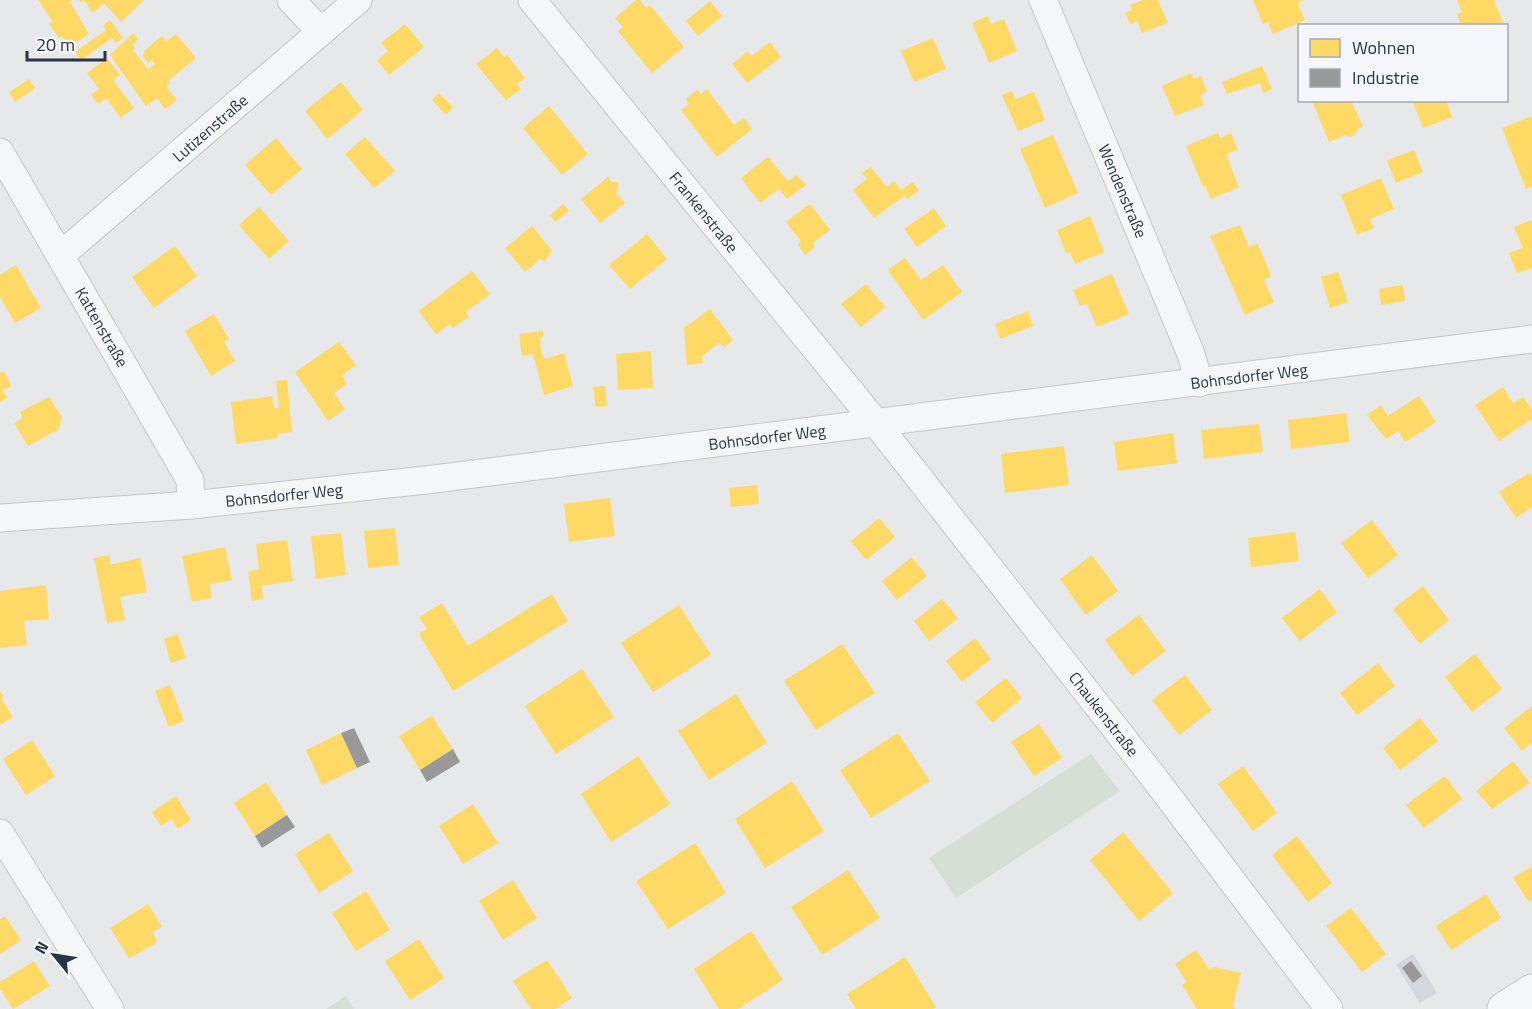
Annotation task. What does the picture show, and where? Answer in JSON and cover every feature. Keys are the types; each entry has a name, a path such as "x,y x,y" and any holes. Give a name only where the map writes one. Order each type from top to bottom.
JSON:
{"street":[{"path":"291,0 321,32"},
{"name":"Lutizenstraße","path":"61,255 358,0"},
{"name":"Frankenstraße","path":"532,0 876,423"},
{"name":"Wendenstraße","path":"1043,0 1191,354 1199,383"},
{"name":"Kattenstraße","path":"0,152 190,480 191,505"},
{"name":"Bohnsdorfer Weg","path":"0,518 191,505 426,480 1532,339"},
{"name":"Chaukenstraße","path":"876,423 1155,779 1329,1009"},
{"path":"0,833 110,1009"},
{"path":"1504,1009 1532,991"}],"shaded area":[{"path":"1091,754 1120,791 956,898 929,858"},
{"path":"1413,954 1437,993 1420,1003 1396,965"},
{"path":"346,996 354,1009 326,1009"}],"building: Wohnen":[{"path":"38,0 72,0 70,2 89,34 69,47 62,36 59,38 49,24 53,22"},
{"path":"84,0 144,0 121,22 104,3 93,13"},
{"path":"636,0 640,0 646,8 650,5 684,47 652,73 618,31 623,27 615,18"},
{"path":"1143,0 1158,0 1168,23 1142,33 1137,21 1130,24 1125,13 1132,10 1130,5"},
{"path":"1253,0 1304,0 1298,3 1305,20 1273,34 1268,22 1263,24"},
{"path":"1457,0 1494,0 1503,22 1460,24 1457,14 1462,12"},
{"path":"710,1 722,16 698,36 686,21"},
{"path":"988,16 991,24 1004,19 1017,51 989,63 972,23"},
{"path":"110,20 123,38 116,43 112,38 81,60 75,52 106,30 103,26"},
{"path":"405,24 424,47 389,75 377,60 388,51 381,43"},
{"path":"133,33 138,39 132,45 135,48 133,50 148,69 155,64 151,60 148,63 143,56 145,50 162,36 166,41 176,34 196,58 168,81 170,83 166,87 177,100 165,109 157,98 146,106 110,55"},
{"path":"933,38 946,69 914,82 901,51"},
{"path":"770,42 781,57 747,83 732,64 748,51 751,56"},
{"path":"497,48 504,57 507,55 525,78 517,84 521,89 506,100 476,64"},
{"path":"107,58 120,75 113,80 134,108 121,118 106,98 98,104 91,95 99,89 87,73"},
{"path":"1262,66 1272,89 1263,93 1260,83 1227,94 1222,82"},
{"path":"1191,73 1193,79 1201,76 1207,92 1200,95 1204,105 1175,116 1162,86"},
{"path":"29,79 35,88 15,102 9,92"},
{"path":"341,82 363,110 327,139 305,111"},
{"path":"707,89 734,125 744,118 752,129 717,157 681,110 689,104 686,99 697,90 701,94"},
{"path":"1012,91 1015,99 1034,92 1045,120 1018,131 1002,95"},
{"path":"439,93 453,107 446,115 432,100"},
{"path":"1313,102 1352,102 1363,127 1358,129 1355,135 1350,137 1345,135 1329,142"},
{"path":"1413,102 1447,102 1452,117 1423,128"},
{"path":"549,106 588,154 562,175 523,128"},
{"path":"1532,116 1532,186 1526,189 1502,128"},
{"path":"1218,133 1220,138 1231,133 1238,150 1226,154 1239,187 1211,199 1205,185 1203,187 1186,146"},
{"path":"1053,135 1078,193 1045,208 1020,149"},
{"path":"365,137 395,171 374,188 345,154"},
{"path":"276,138 302,169 271,195 245,165"},
{"path":"1414,150 1423,172 1396,183 1387,160"},
{"path":"768,157 788,181 797,175 806,185 787,199 779,189 760,203 741,178"},
{"path":"871,167 887,187 894,181 901,190 913,182 919,191 907,199 904,196 874,218 853,190 867,179 862,173"},
{"path":"608,177 611,181 619,183 616,193 625,203 600,223 581,199"},
{"path":"1381,178 1394,209 1370,219 1374,228 1357,235 1341,195"},
{"path":"563,204 569,211 555,222 550,215"},
{"path":"810,204 830,230 813,243 815,247 805,255 798,244 801,241 786,222"},
{"path":"259,207 289,241 269,259 239,225"},
{"path":"934,208 946,226 917,247 904,229"},
{"path":"1090,216 1104,252 1075,264 1070,252 1066,253 1057,230"},
{"path":"1532,220 1532,268 1517,273 1509,253 1523,248 1514,227"},
{"path":"1240,225 1249,247 1257,243 1265,261 1271,276 1264,280 1274,302 1245,315 1210,236"},
{"path":"532,226 552,250 545,261 540,259 525,272 505,248"},
{"path":"647,234 667,259 630,289 609,265"},
{"path":"175,246 197,276 154,308 132,277"},
{"path":"905,258 921,280 943,265 962,292 923,320 888,270"},
{"path":"16,265 41,308 15,323 0,297 0,275"},
{"path":"472,271 490,294 466,312 469,317 453,328 450,324 436,334 419,311"},
{"path":"1338,272 1348,302 1330,308 1321,277"},
{"path":"1112,274 1129,314 1097,327 1087,304 1080,306 1073,290"},
{"path":"866,284 885,307 861,327 841,304"},
{"path":"1403,285 1405,301 1381,305 1379,289"},
{"path":"710,309 733,340 725,347 719,343 702,356 703,363 687,365 684,328"},
{"path":"1028,311 1033,326 1000,339 995,324"},
{"path":"214,314 229,339 224,342 235,361 211,376 185,331"},
{"path":"543,331 543,337 540,337 541,352 545,359 564,353 573,386 544,395 533,354 522,356 519,334"},
{"path":"339,342 356,365 342,375 347,384 334,393 345,409 328,421 295,372"},
{"path":"651,351 653,388 618,390 616,354"},
{"path":"4,371 11,386 3,390 7,398 0,402 0,373"},
{"path":"287,380 292,432 277,434 278,438 236,444 231,402 272,396 274,408 279,408 276,381"},
{"path":"605,386 607,406 596,407 593,387"},
{"path":"1503,387 1513,403 1523,397 1532,410 1532,419 1499,441 1475,405"},
{"path":"1419,396 1436,422 1405,442 1398,431 1386,439 1367,415 1381,405 1388,416"},
{"path":"49,397 62,417 59,429 28,446 14,423 23,418 20,412"},
{"path":"1346,413 1350,442 1291,449 1288,420"},
{"path":"1259,424 1263,452 1204,459 1201,430"},
{"path":"1173,433 1177,463 1118,471 1114,442"},
{"path":"1064,446 1069,485 1005,493 1001,454"},
{"path":"1529,473 1532,477 1532,507 1516,518 1499,492"},
{"path":"757,485 759,504 731,507 729,488"},
{"path":"610,498 615,536 569,542 564,504"},
{"path":"879,518 895,537 866,560 851,541"},
{"path":"1372,520 1398,555 1368,578 1341,543"},
{"path":"395,528 399,565 368,568 364,531"},
{"path":"1295,532 1299,561 1251,567 1248,538"},
{"path":"341,533 346,575 316,579 311,536"},
{"path":"287,540 293,581 262,586 263,599 252,601 248,571 259,570 256,544"},
{"path":"225,547 232,580 210,584 212,598 192,602 182,556"},
{"path":"110,555 110,565 140,558 147,592 120,597 125,620 107,623 94,558"},
{"path":"1092,555 1118,591 1086,615 1060,579"},
{"path":"912,557 927,576 897,600 882,581"},
{"path":"46,585 49,619 24,621 27,645 0,648 0,591"},
{"path":"1423,586 1449,620 1420,644 1393,609"},
{"path":"1320,589 1337,612 1300,641 1282,618"},
{"path":"552,594 568,621 453,691 420,636 420,633 427,629 419,617 442,603 468,646"},
{"path":"942,599 958,618 929,641 914,621"},
{"path":"679,605 711,655 653,692 621,643"},
{"path":"1139,615 1166,651 1132,676 1105,640"},
{"path":"178,634 186,658 171,663 164,639"},
{"path":"975,638 991,659 962,682 946,661"},
{"path":"842,644 875,693 816,730 784,681"},
{"path":"1475,654 1502,689 1472,712 1445,677"},
{"path":"1378,663 1395,686 1357,715 1340,693"},
{"path":"582,669 614,717 556,754 525,706"},
{"path":"1185,675 1212,710 1179,735 1152,700"},
{"path":"1006,678 1022,698 992,723 975,702"},
{"path":"170,685 184,721 169,727 155,691"},
{"path":"0,691 4,696 1,698 13,717 0,725"},
{"path":"736,694 767,743 709,780 678,731"},
{"path":"1532,706 1532,743 1522,751 1504,728"},
{"path":"432,716 453,749 420,770 399,736"},
{"path":"1420,718 1438,741 1400,770 1383,748"},
{"path":"1039,724 1062,758 1034,776 1011,742"},
{"path":"341,733 357,768 322,785 306,750"},
{"path":"898,733 930,781 871,818 840,770"},
{"path":"32,740 55,776 26,795 3,759"},
{"path":"638,756 670,804 611,842 581,794"},
{"path":"1513,761 1530,783 1492,809 1476,791"},
{"path":"1243,766 1277,813 1253,831 1218,784"},
{"path":"1445,776 1462,799 1424,828 1406,805"},
{"path":"792,781 824,831 765,868 735,819"},
{"path":"266,782 287,815 255,836 234,803"},
{"path":"176,796 191,820 178,829 172,819 161,826 152,812"},
{"path":"473,804 498,843 463,864 439,826"},
{"path":"1123,832 1173,893 1139,921 1090,860"},
{"path":"329,833 353,871 319,893 295,854"},
{"path":"1297,836 1332,883 1308,902 1272,855"},
{"path":"695,843 726,893 668,929 636,881"},
{"path":"1532,866 1532,900 1529,902 1513,878"},
{"path":"848,870 880,918 822,955 791,907"},
{"path":"513,880 537,918 503,940 479,901"},
{"path":"366,891 390,930 356,951 332,913"},
{"path":"1486,894 1501,918 1451,950 1436,926"},
{"path":"148,904 162,927 152,932 157,940 155,944 129,958 110,928"},
{"path":"1351,908 1386,954 1362,972 1326,926"},
{"path":"5,916 21,940 0,954 0,919"},
{"path":"751,931 783,980 738,1009 719,1009 694,969"},
{"path":"419,939 444,978 410,1000 385,961"},
{"path":"1196,950 1210,970 1214,967 1241,973 1233,1006 1235,1009 1197,1009 1182,985 1187,982 1175,964"},
{"path":"905,957 936,1007 933,1009 856,1009 847,994"},
{"path":"547,960 572,998 555,1009 531,1009 513,981"},
{"path":"34,961 50,986 13,1009 0,989 0,982"}],"building: Industrie":[{"path":"354,728 370,762 357,768 341,733"},
{"path":"453,749 460,762 427,782 420,770"},
{"path":"287,815 295,827 262,848 255,836"},
{"path":"1411,961 1422,976 1413,983 1402,968"}]}
